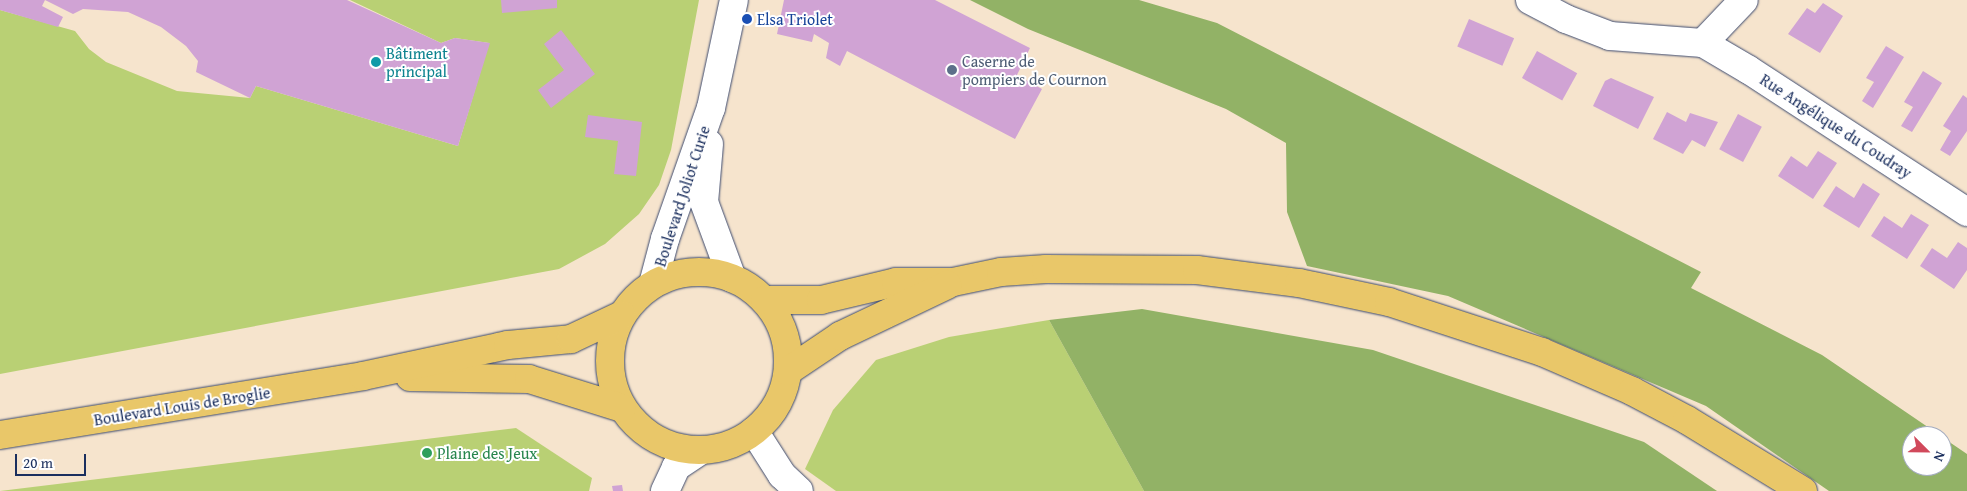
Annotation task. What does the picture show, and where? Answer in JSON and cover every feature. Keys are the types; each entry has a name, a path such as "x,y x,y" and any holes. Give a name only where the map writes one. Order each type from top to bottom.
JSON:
{"main road":[{"path":"764,300 821,300 896,282 953,282 1001,272 1046,269 1197,270 1299,283 1389,302 1542,352 1623,387 1731,444 1803,491"},
{"path":"708,272 732,278 764,300 781,326 786,340 788,370 777,404 754,431 728,445 700,450 670,446 644,432 622,408 611,378 609,361 611,345 622,315 653,284 684,273 708,272"},
{"path":"788,370 840,336 953,282"},
{"name":"Boulevard Louis de Broglie","path":"0,435 363,376 508,345 571,339 622,315"},
{"name":"Boulevard Louis de Broglie","path":"363,376 529,380 622,408"}],"street":[{"name":"Boulevard Joliot Curie","path":"653,284 665,239 711,108 734,0"},
{"path":"1530,0 1566,19 1610,36 1702,43 1744,0"},
{"name":"Rue Angélique du Coudray","path":"1702,43 1749,70 1967,212"},
{"name":"Boulevard Joliot Curie","path":"711,108 704,202 732,278"},
{"path":"754,431 782,475 799,491"},
{"path":"665,491 676,467 700,450"}],"green space":[{"path":"350,0 699,0 671,150 659,185 639,214 605,244 559,269 0,374 0,10 75,31 89,49 106,62 177,91 250,98 256,86 458,146 489,43 455,38 441,43"},
{"path":"970,0 1139,0 1217,23 1701,272 1691,288 1822,355 1926,426 1902,426 1902,476 1952,476 1952,444 1967,454 1967,491 1829,491 1706,406 1448,296 1307,266 1287,212 1286,143 1226,109 1028,29"},
{"path":"1142,309 1373,350 1644,442 1717,491 1144,491 1049,320"},
{"path":"1049,320 1144,491 836,491 805,469 833,410 876,360 949,337"},
{"name":"Plaine des Jeux","path":"516,428 592,478 589,491 0,491"}],"building":[{"path":"0,0 45,0 42,6 63,17 58,27 0,10"},
{"path":"45,0 347,0 441,43 455,38 490,43 458,146 256,86 250,98 196,72 198,61 186,46 161,27 128,12 83,9 73,14"},
{"path":"501,0 557,0 557,8 502,13"},
{"name":"Caserne de pompiers de Cournon","path":"784,0 935,0 1030,48 1017,75 1042,89 1015,139 847,51 840,66 826,58 829,43 814,34 812,42 777,34"},
{"path":"1823,3 1843,16 1820,53 1788,34 1807,8 1815,13"},
{"path":"1469,19 1514,38 1502,66 1457,47"},
{"path":"561,30 595,74 551,108 538,90 564,70 544,44"},
{"path":"1886,46 1904,57 1873,108 1862,101 1874,82 1866,78"},
{"path":"1537,51 1577,73 1562,100 1522,78"},
{"path":"1923,71 1942,83 1912,132 1901,126 1913,107 1904,102"},
{"path":"1611,78 1654,97 1638,129 1593,106 1605,81"},
{"path":"1963,95 1967,98 1967,131 1950,156 1940,150 1951,131 1943,126"},
{"path":"1667,112 1686,122 1690,113 1718,122 1705,147 1692,140 1683,154 1653,139"},
{"path":"1738,114 1762,127 1743,162 1719,149"},
{"path":"588,115 642,122 636,176 614,174 618,141 585,137"},
{"path":"1818,151 1837,163 1813,199 1778,176 1791,156 1807,167"},
{"path":"1863,183 1880,194 1859,228 1823,206 1836,186 1854,198"},
{"path":"1911,214 1929,225 1907,259 1871,236 1884,216 1902,228"},
{"path":"1958,242 1967,248 1967,270 1954,289 1920,266 1932,248 1947,258"},
{"path":"622,485 623,491 613,491 612,486"}],"place":[{"name":"Elsa Triolet","path":"747,19"},
{"name":"Bâtiment principal","path":"376,62"},
{"name":"Caserne de pompiers de Cournon","path":"952,70"},
{"name":"Plaine des Jeux","path":"427,453"}]}
